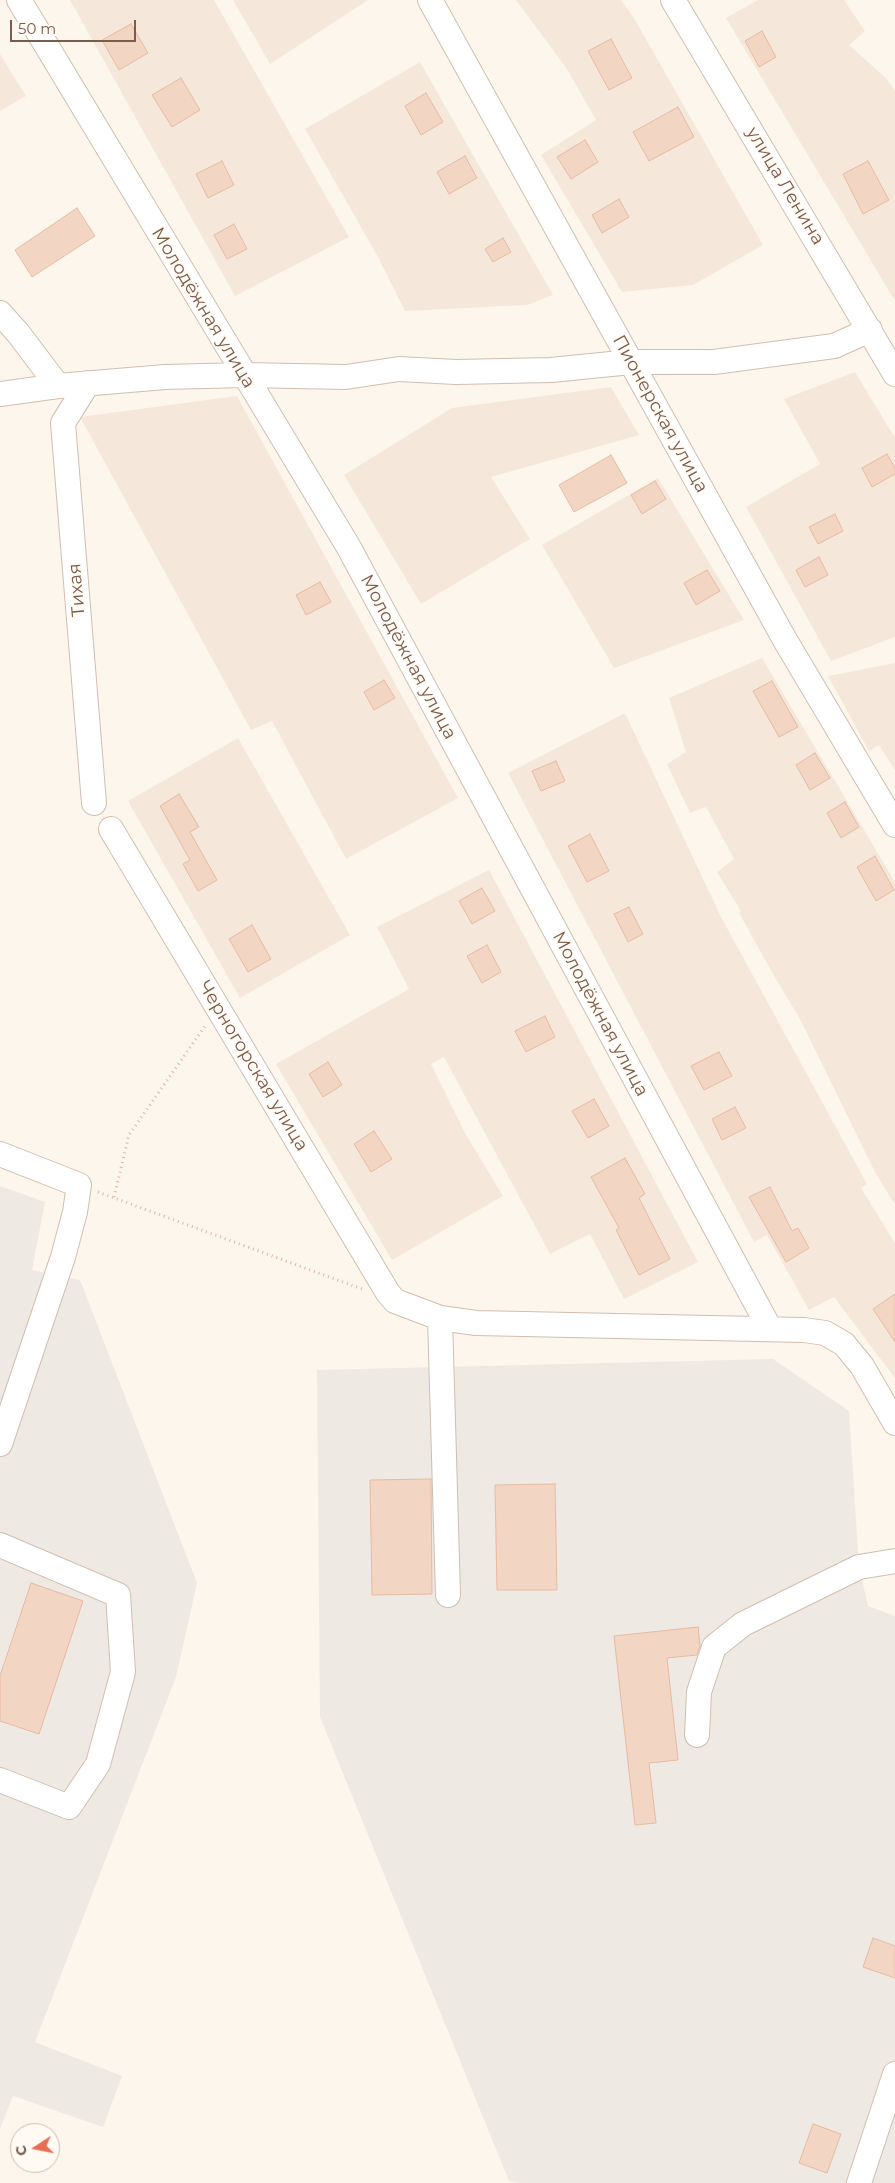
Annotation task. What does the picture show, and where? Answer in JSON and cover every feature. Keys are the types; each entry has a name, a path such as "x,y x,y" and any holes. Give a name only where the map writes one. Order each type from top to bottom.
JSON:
{"street":[{"name":"Молодёжная улица","path":"19,0 348,546 770,1329"},
{"name":"Пионерская улица","path":"430,0 785,640 895,825"},
{"name":"улица Ленина","path":"673,0 895,374"},
{"path":"0,312 58,386"},
{"path":"0,394 58,386 165,377 244,375 346,377 399,370 456,372 551,370 631,362 714,362 794,353 834,346 870,330"},
{"name":"Тихая","path":"88,383 63,422 94,803"},
{"name":"Черногорская улица","path":"111,829 388,1293 395,1301"},
{"path":"0,1154 79,1185 75,1212 62,1257 0,1444"},
{"path":"395,1301 440,1318 476,1323 770,1329 825,1333 844,1344 862,1366 895,1423"},
{"path":"440,1318 448,1595"},
{"path":"0,1545 118,1595 123,1672 98,1764 69,1807 0,1780"},
{"path":"697,1735 699,1692 714,1647 743,1624 859,1567 895,1561"},
{"path":"858,2183 895,2074"}],"path":[{"path":"114,1197 129,1135 218,1007"},
{"path":"79,1185 395,1301"}],"shaded area":[{"path":"70,0 214,0 349,237 235,296"},
{"path":"233,0 368,0 270,64"},
{"path":"516,0 621,0 634,18 763,245 693,285 622,292 541,155 596,120 567,69"},
{"path":"758,0 844,0 865,31 849,45 887,79 895,91 895,301 726,18"},
{"path":"0,54 26,96 0,111"},
{"path":"420,62 553,295 527,305 405,311 378,257 305,129"},
{"path":"855,372 895,438 895,637 831,661 746,507 820,464 784,399"},
{"path":"611,387 639,435 491,477 530,539 421,604 344,475 452,408"},
{"path":"237,396 458,798 346,859 272,721 251,730 80,417"},
{"path":"658,478 744,620 614,668 542,545"},
{"path":"762,658 895,882 895,1205 875,1172 800,1019 739,913 741,911 717,872 734,859 706,807 690,813 667,764 686,752 669,698"},
{"path":"895,663 895,770 879,745 869,751 828,676"},
{"path":"625,713 721,917 867,1184 861,1188 895,1243 895,1378 834,1297 809,1310 767,1235 754,1242 508,773"},
{"path":"238,738 350,935 240,998 128,801"},
{"path":"489,870 698,1262 624,1299 590,1234 550,1254 444,1057 431,1064 465,1133 503,1196 392,1260 276,1064 409,989 377,927"},
{"path":"0,1186 45,1202 32,1270 80,1280 197,1583 176,1677 35,2042 122,2076 103,2127 13,2096 0,2129"},
{"path":"773,1359 849,1411 859,1567 868,1606 895,1616 895,2183 520,2183 509,2181 320,1717 317,1370"}],"building":[{"path":"131,24 148,53 119,70 102,40"},
{"path":"762,31 776,57 759,67 745,41"},
{"path":"611,39 632,78 609,90 588,51"},
{"path":"181,78 200,110 172,127 152,95"},
{"path":"426,93 443,122 421,135 405,106"},
{"path":"678,107 694,137 649,161 633,132"},
{"path":"585,140 598,162 571,179 557,157"},
{"path":"465,156 477,178 449,194 437,172"},
{"path":"222,161 234,185 208,198 196,174"},
{"path":"868,161 889,200 863,214 843,174"},
{"path":"619,199 629,217 602,233 592,215"},
{"path":"77,208 95,236 32,277 15,250"},
{"path":"234,224 247,249 227,259 214,235"},
{"path":"503,238 511,252 493,262 485,249"},
{"path":"887,454 895,468 895,474 872,487 862,468"},
{"path":"611,455 627,483 574,512 559,485"},
{"path":"655,481 666,499 642,514 631,495"},
{"path":"835,514 843,531 818,544 809,527"},
{"path":"819,557 828,575 805,587 796,570"},
{"path":"707,570 720,591 696,605 684,583"},
{"path":"320,582 331,602 306,615 296,595"},
{"path":"384,680 395,698 374,710 364,692"},
{"path":"772,681 798,727 779,737 753,691"},
{"path":"815,753 830,778 810,790 796,765"},
{"path":"556,761 565,781 541,791 532,771"},
{"path":"179,794 199,827 190,832 217,880 198,891 183,864 190,860 160,806"},
{"path":"845,802 859,827 841,838 827,813"},
{"path":"590,834 609,871 587,882 568,846"},
{"path":"875,856 894,890 876,901 857,867"},
{"path":"482,888 495,911 472,924 459,901"},
{"path":"629,907 643,934 628,942 614,914"},
{"path":"252,925 271,959 248,972 229,939"},
{"path":"487,945 501,972 482,983 467,956"},
{"path":"545,1016 555,1037 526,1052 515,1031"},
{"path":"719,1052 732,1076 704,1090 691,1066"},
{"path":"328,1062 342,1085 323,1097 309,1074"},
{"path":"594,1099 609,1126 588,1138 572,1111"},
{"path":"735,1107 746,1128 722,1140 712,1119"},
{"path":"374,1131 392,1159 371,1172 354,1144"},
{"path":"625,1158 645,1194 639,1198 670,1259 639,1275 616,1230 619,1228 591,1177"},
{"path":"770,1187 792,1231 798,1228 809,1248 786,1262 749,1197"},
{"path":"895,1294 895,1342 873,1309"},
{"path":"431,1479 432,1594 372,1595 370,1480"},
{"path":"555,1484 557,1590 497,1590 495,1485"},
{"path":"31,1583 83,1601 39,1734 0,1721 0,1676"},
{"path":"698,1627 700,1646 697,1655 667,1658 678,1760 649,1763 656,1823 635,1825 614,1636"},
{"path":"873,1938 895,1946 895,1978 863,1967"},
{"path":"813,2124 841,2134 827,2173 799,2163"}]}
